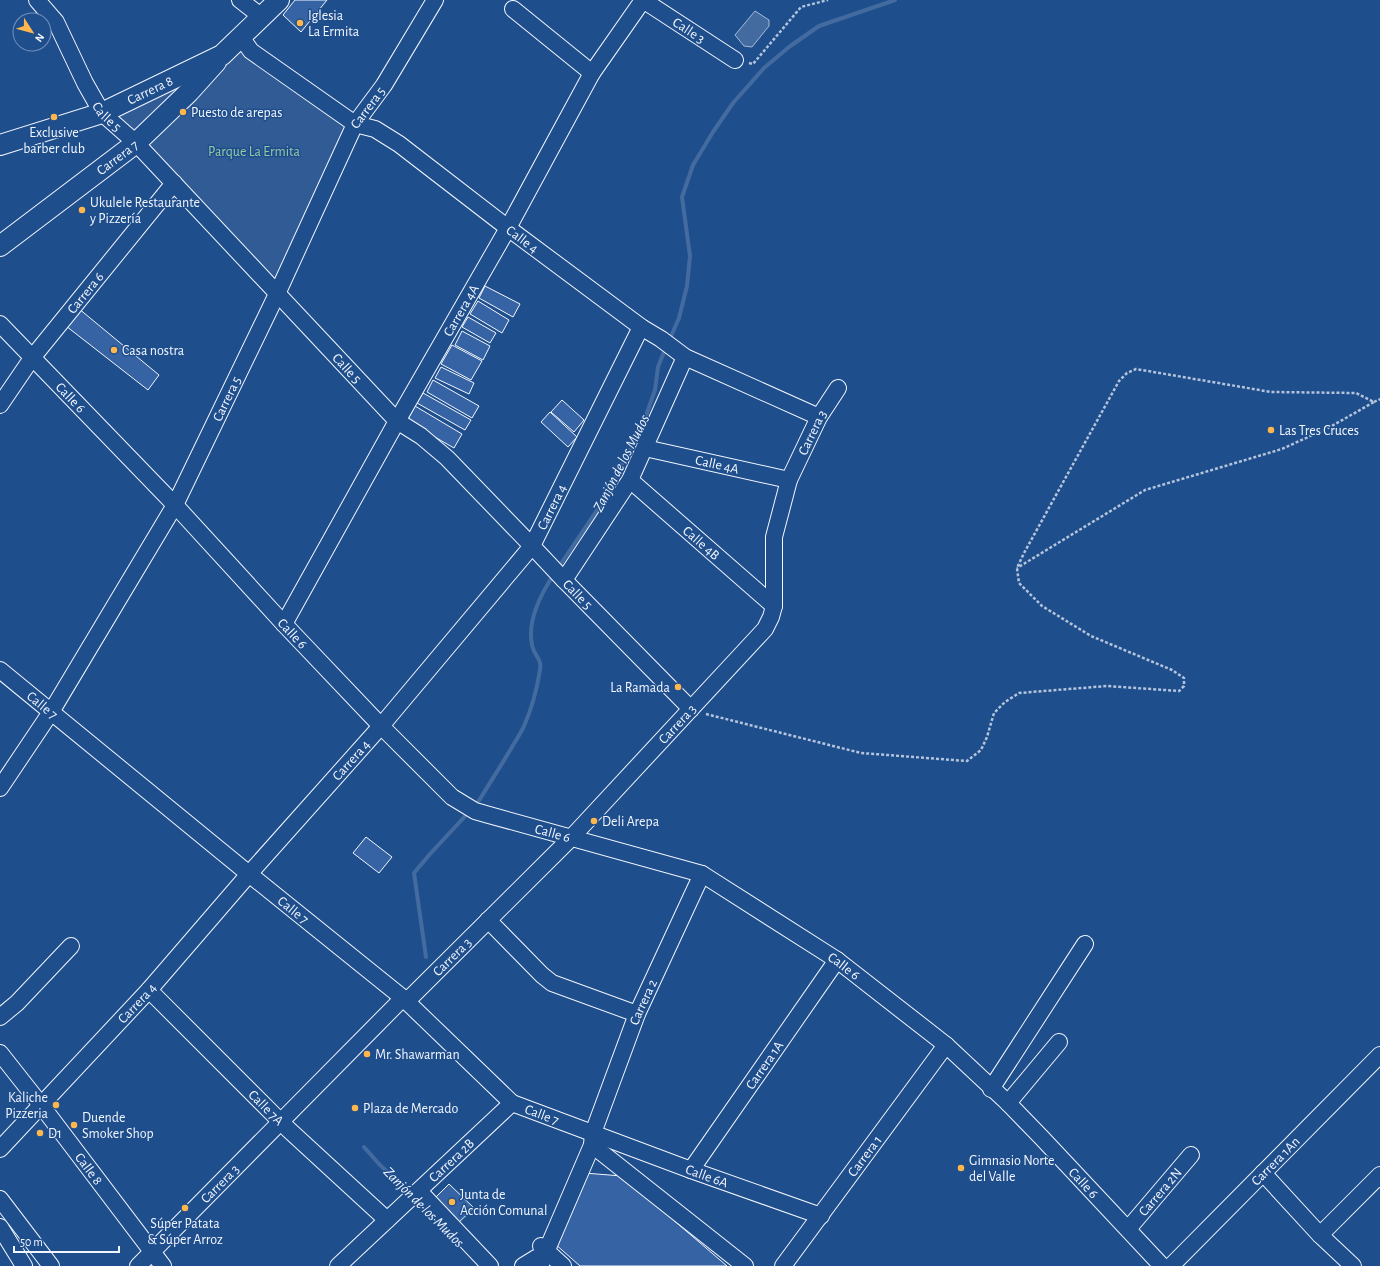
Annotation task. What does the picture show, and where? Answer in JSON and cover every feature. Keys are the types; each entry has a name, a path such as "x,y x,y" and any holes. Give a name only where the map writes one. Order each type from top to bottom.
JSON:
{"main road":[{"name":"Carrera 8","path":"0,144 102,114 222,55 279,0"},
{"name":"Carrera 7","path":"0,246 136,142 189,92 222,55"}],"street":[{"name":"Calle 5","path":"37,0 56,22 70,53 102,114 136,142 397,421 421,436 447,458 558,574 691,709"},
{"path":"240,0 262,17"},
{"name":"Carrera 5","path":"0,788 51,712 175,505 277,294 355,124 384,85 434,0"},
{"name":"Calle 3","path":"643,0 735,60"},
{"name":"Carrera 4A","path":"284,624 397,421 508,228 592,73 643,0"},
{"path":"513,9 592,73"},
{"name":"Calle 4","path":"241,37 251,50 355,124 375,129 399,144 508,228 641,327 661,339 681,354 819,417"},
{"name":"Carrera 6","path":"0,404 32,358 174,183"},
{"name":"Calle 6","path":"0,324 175,505 284,624 381,726 452,796 469,808 702,874 837,960 946,1045 1042,1138 1162,1266"},
{"name":"Carrera 4","path":"0,1150 149,990 249,874 381,726 532,546 641,327"},
{"path":"558,574 630,480 645,448 681,354"},
{"name":"Carrera 3","path":"138,1266 156,1261 284,1125 571,838 765,629 771,618 774,606 774,537 789,480 819,417 838,388"},
{"name":"Calle 4A","path":"645,448 789,480"},
{"name":"Calle 4B","path":"630,480 774,606"},
{"name":"Calle 7","path":"0,670 407,1001 512,1103 592,1139 745,1266"},
{"name":"Carrera 2","path":"536,1259 585,1141 592,1139 637,1014 702,874"},
{"path":"488,920 542,975 552,983 637,1014"},
{"path":"991,1089 1085,944"},
{"path":"0,1017 17,1003 71,946"},
{"name":"Carrera 1A","path":"691,1170 837,960"},
{"name":"Calle 7A","path":"149,990 284,1125 387,1220"},
{"path":"1008,1104 1059,1042"},
{"name":"Carrera 1","path":"783,1266 822,1216 946,1045"},
{"name":"Calle 8","path":"0,1053 41,1105 156,1261"},
{"name":"Carrera 1An","path":"1171,1266 1380,1055"},
{"name":"Carrera 2B","path":"338,1266 512,1103"},
{"name":"Calle 6A","path":"592,1139 691,1170 822,1216"},
{"name":"Carrera 2N","path":"1128,1229 1191,1155"},
{"path":"1263,1173 1320,1235 1353,1266"},
{"path":"1320,1235 1380,1175"},
{"path":"417,1193 490,1266"},
{"path":"0,1199 51,1266"},
{"path":"0,1227 24,1266"},
{"path":"536,1259 563,1266"}],"path":[{"path":"735,60 753,64 801,7 828,0"},
{"path":"691,709 718,718 861,753 967,761 981,750 987,737 994,713 1004,702 1018,694 1106,686 1179,691 1184,686 1184,678 1172,670 1090,636 1042,606 1019,583 1016,568 1119,380 1127,373 1136,369 1271,392 1356,393 1374,402"},
{"path":"1016,568 1145,490 1282,449 1330,427 1380,399"}],"shaded area":[{"path":"755,11 769,20 769,26 752,47 744,46 735,35"},
{"name":"Parque La Ermita","path":"241,37 355,124 277,294 102,113"}],"building":[{"name":"Iglesia La Ermita","path":"295,0 327,0 301,32 283,15"},
{"path":"485,286 520,304 513,317 479,298"},
{"path":"478,301 509,320 502,333 470,314"},
{"name":"Casa nostra","path":"78,308 159,375 148,390 66,326"},
{"path":"468,317 496,333 490,343 462,327"},
{"path":"462,331 490,346 483,360 455,345"},
{"path":"452,345 482,361 471,380 441,364"},
{"path":"441,367 474,383 469,394 435,378"},
{"path":"433,380 479,406 472,418 427,392"},
{"path":"423,393 471,420 465,430 417,403"},
{"path":"562,400 584,420 574,432 551,412"},
{"path":"415,406 462,434 454,448 407,421"},
{"path":"550,412 577,437 568,447 541,422"},
{"path":"366,837 392,857 379,873 353,853"},
{"path":"584,1173 622,1176 727,1266 580,1266 554,1243"},
{"name":"Junta de Acción Comunal","path":"449,1184 474,1208 457,1224 434,1199"}],"waterway":[{"name":"Zanjón de los Mudos","path":"669,341 679,318 687,286 690,256 682,197 693,165 713,132 733,103 764,68 789,47 819,26 895,0"},
{"name":"Zanjón de los Mudos","path":"558,568 604,500 640,433 655,390 658,367 666,347"},
{"name":"Zanjón de los Mudos","path":"474,807 520,734 529,712 536,691 540,666 539,660 532,645 531,636 533,617 544,590 554,574"},
{"name":"Zanjón de los Mudos","path":"426,957 414,873 469,812"},
{"name":"Zanjón de los Mudos","path":"364,1147 410,1194"},
{"name":"Zanjón de los Mudos","path":"415,1199 430,1214"}],"place":[{"name":"Iglesia La Ermita","path":"300,23"},
{"name":"Puesto de arepas","path":"183,112"},
{"name":"Exclusive barber club","path":"54,117"},
{"name":"Ukulele Restaurante y Pizzería","path":"82,210"},
{"name":"Casa nostra","path":"114,350"},
{"name":"Las Tres Cruces","path":"1271,430"},
{"name":"La Ramada","path":"678,687"},
{"name":"Deli Arepa","path":"594,821"},
{"name":"Mr. Shawarman","path":"367,1054"},
{"name":"Kaliche Pizzeria","path":"56,1105"},
{"name":"Plaza de Mercado","path":"355,1108"},
{"name":"Duende Smoker Shop","path":"74,1125"},
{"name":"D1","path":"40,1133"},
{"name":"Gimnasio Norte del Valle","path":"961,1168"},
{"name":"Junta de Acción Comunal","path":"452,1202"},
{"name":"Súper Patata & Súper Arroz","path":"185,1208"}]}
